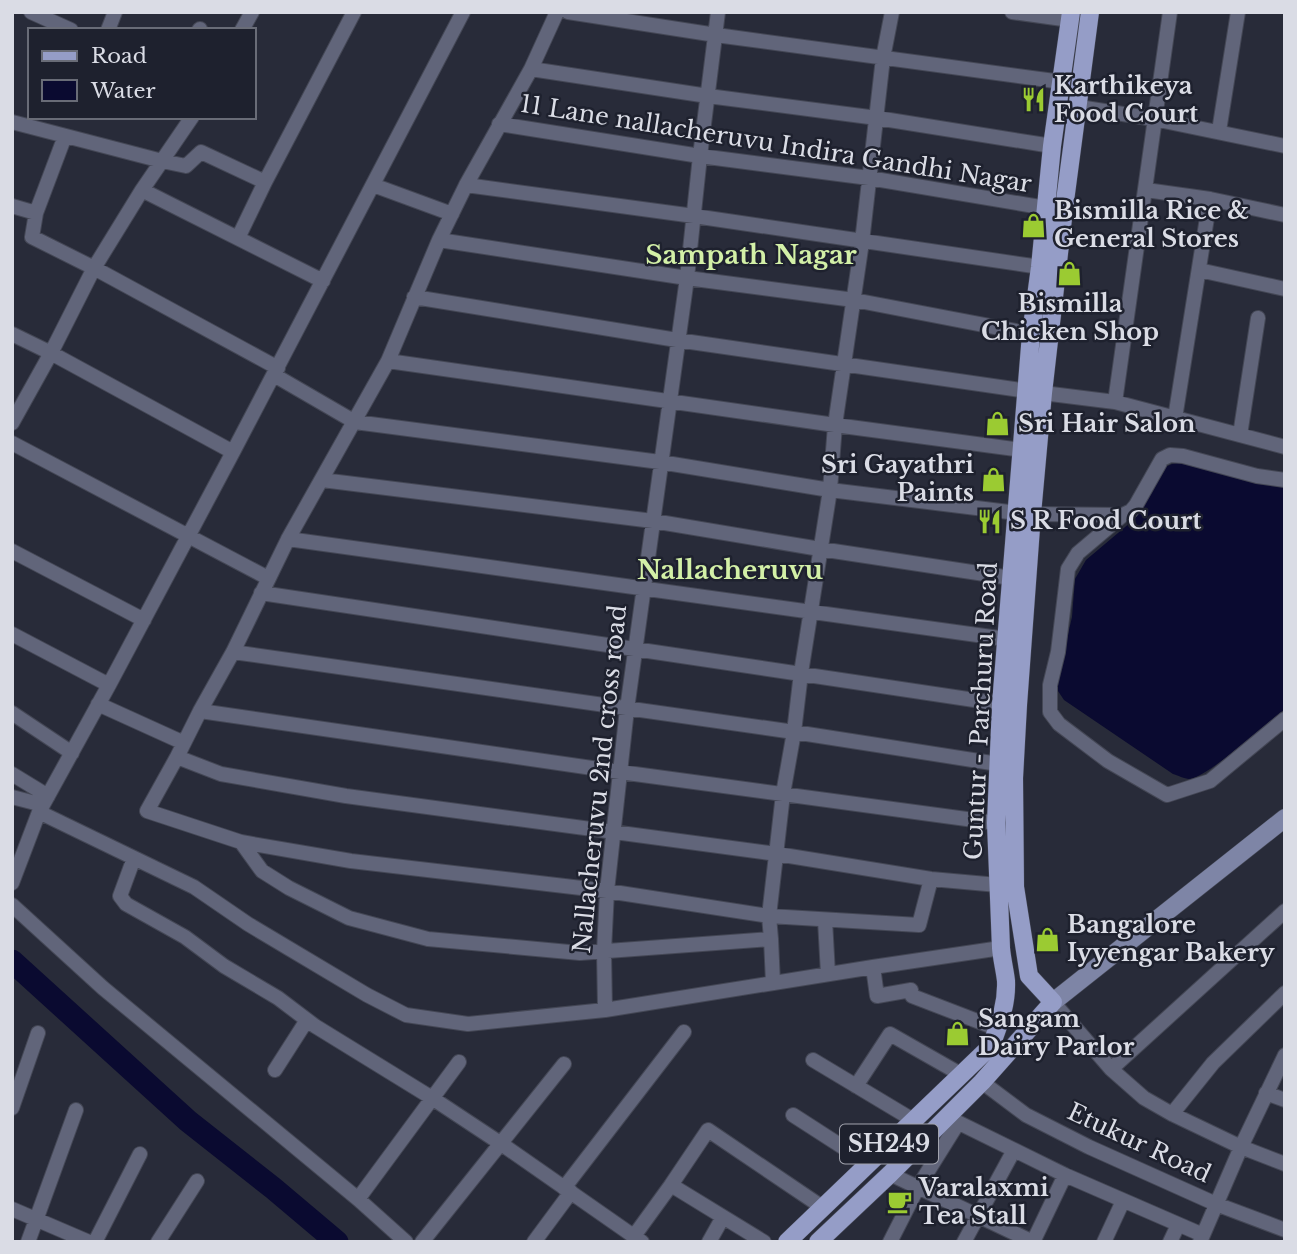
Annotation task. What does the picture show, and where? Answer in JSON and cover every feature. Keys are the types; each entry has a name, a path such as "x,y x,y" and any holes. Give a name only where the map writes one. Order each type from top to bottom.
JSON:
{"main road":[{"name":"Guntur - Parchuru Road","path":"1029,976 1015,887 1014,822 1024,513 1023,450 1035,392 1065,201 1090,12"},
{"name":"Guntur - Parchuru Road","path":"818,1242 890,1174 953,1120 982,1082 996,1053 998,1029 1006,1006 1006,978 1000,948 996,823 1001,704 1011,578 1024,513 1035,392 1031,334 1052,146 1071,16"},
{"path":"1006,978 1029,976 1053,1002"},
{"name":"Guntur - Parchuru Road","path":"787,1242 962,1075 996,1053 1053,1002"}],"street":[{"path":"31,12 67,28"},
{"path":"243,28 252,12"},
{"path":"238,238 354,12"},
{"path":"12,883 44,804 276,371 463,12"},
{"path":"557,12 531,69 466,185 439,240 388,360 288,539 233,652 147,811 241,842 351,861 607,891 769,916 919,925 931,879"},
{"path":"568,12 1062,82"},
{"name":"Nallacheruvu 2nd cross road","path":"605,1010 604,951 613,832 643,587 687,278 699,156 718,12"},
{"path":"773,983 769,916 783,794 830,490 835,425 862,242 883,58 892,12"},
{"path":"1012,12 1071,16"},
{"path":"1115,402 1170,12"},
{"path":"1219,131 1238,12"},
{"path":"531,69 877,118 1052,146"},
{"path":"1079,107 1219,131 1285,146"},
{"path":"12,423 94,268 142,190 191,119"},
{"path":"12,122 186,166 201,152 265,182"},
{"name":"11 Lane nallacheruvu Indira Gandhi Nagar","path":"499,124 699,156 869,178 1046,208"},
{"path":"65,136 36,213 32,237 94,268 276,371 355,422 660,462 830,490 1024,513 1123,515"},
{"path":"373,185 452,214"},
{"path":"466,185 1040,267"},
{"path":"142,190 323,281"},
{"path":"1146,190 1210,199 1285,215"},
{"path":"1175,418 1210,199"},
{"path":"12,206 36,213"},
{"path":"439,240 687,278 854,300 1031,334"},
{"path":"1199,270 1285,289"},
{"path":"415,297 677,340 1115,402 1285,447"},
{"path":"1240,435 1258,318"},
{"path":"12,334 233,452"},
{"path":"388,360 1023,450"},
{"path":"12,443 268,578"},
{"path":"1285,480 1257,476 1183,456 1170,455 1162,459 1131,511 1078,553 1068,569 1058,652 1050,685 1051,712 1059,724 1108,761 1167,795 1210,781 1285,719"},
{"path":"321,480 653,521 1011,578"},
{"path":"288,539 1006,639"},
{"path":"12,551 144,620"},
{"path":"261,593 1001,704"},
{"path":"12,634 109,685"},
{"path":"233,652 794,732 998,764"},
{"path":"99,704 184,744"},
{"path":"200,710 620,772 996,823"},
{"path":"12,713 72,753"},
{"path":"177,757 221,774 346,796 777,854 931,879 998,885"},
{"path":"12,774 44,804 134,858 194,887 247,924 366,995 406,1015 468,1024 605,1010 1000,948"},
{"path":"12,797 44,804"},
{"name":"Guntur - Parchuru Road","path":"1053,1002 1285,818"},
{"path":"241,842 261,872 289,888 349,918 428,939 580,953 771,939"},
{"path":"134,858 120,896 126,904 185,937 224,967 278,998 307,1020 432,1098 638,1239 708,1130 821,1207"},
{"path":"12,905 103,988 358,1199 406,1242"},
{"path":"1111,1069 1285,911"},
{"path":"825,920 828,974"},
{"path":"873,967 877,996 911,993 998,1029"},
{"path":"1172,1114 1213,1062 1285,993"},
{"path":"1053,1002 1111,1069 1144,1098 1241,1147 1285,1164"},
{"path":"275,1070 307,1020"},
{"path":"534,1242 568,1190 684,1032"},
{"path":"12,1108 38,1033"},
{"path":"856,1086 890,1034 962,1075"},
{"path":"890,1242 953,1120 1201,1238 1285,1055"},
{"path":"813,1060 913,1120"},
{"path":"358,1199 458,1062"},
{"path":"422,1242 564,1064"},
{"name":"Etukur Road","path":"982,1082 1026,1115 1089,1147 1285,1230"},
{"path":"1266,1093 1285,1100"},
{"path":"28,1242 76,1110"},
{"path":"793,1115 869,1164"},
{"path":"964,1242 1014,1150"},
{"path":"94,1242 139,1154"},
{"path":"890,1174 1033,1242 1065,1175"},
{"path":"158,1242 197,1181"},
{"path":"671,1185 764,1242"},
{"path":"1104,1242 1123,1201"},
{"path":"12,1209 89,1242"},
{"path":"709,1242 723,1217"},
{"path":"1170,1242 1178,1225"}],"water":[{"path":"1187,461 1285,485 1285,709 1223,760 1189,779 1173,774 1064,700 1056,686 1072,617 1075,579 1086,560 1131,522 1163,468"}],"waterway":[{"path":"12,961 188,1121 337,1242"}],"place":[{"name":"Karthikeya Food Court","path":"1034,100"},
{"name":"Bismilla Rice & General Stores","path":"1034,225"},
{"name":"Bismilla Chicken Shop","path":"1070,273"},
{"name":"Sri Hair Salon","path":"998,424"},
{"name":"Sri Gayathri Paints","path":"994,479"},
{"name":"S R Food Court","path":"990,521"},
{"name":"Bangalore Iyyengar Bakery","path":"1047,939"},
{"name":"Sangam Dairy Parlor","path":"958,1033"},
{"name":"Varalaxmi Tea Stall","path":"899,1202"}],"district":[{"name":"Sampath Nagar","path":"751,255"},
{"name":"Nallacheruvu","path":"730,570"}]}
